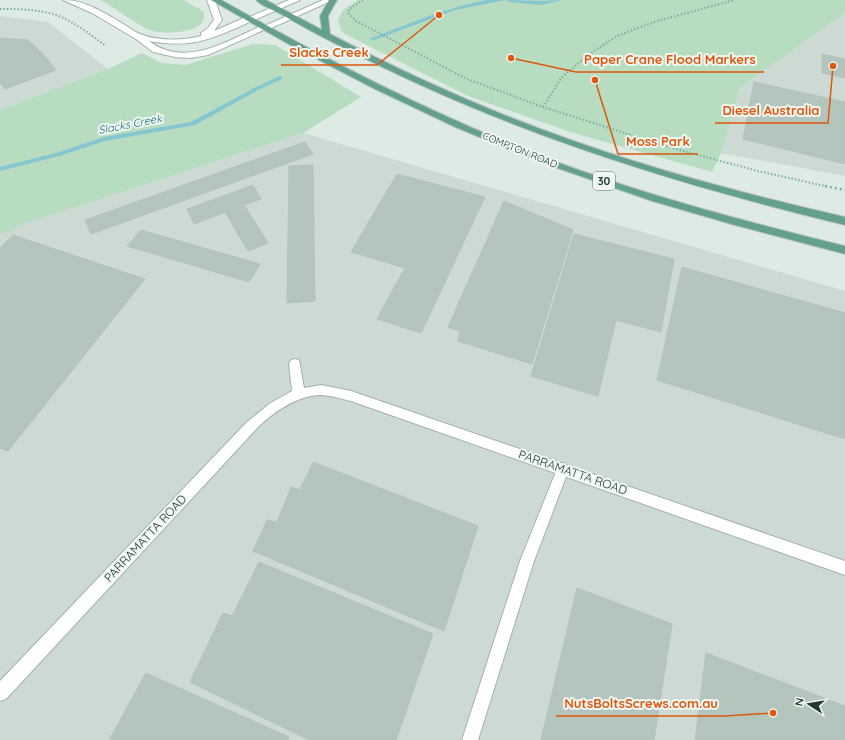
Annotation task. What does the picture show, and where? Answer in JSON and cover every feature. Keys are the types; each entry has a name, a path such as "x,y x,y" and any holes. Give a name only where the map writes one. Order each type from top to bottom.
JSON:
{"main road":[{"name":"COMPTON ROAD","path":"214,0 264,28 391,94 443,118 544,160 646,196 845,250"},
{"name":"30","path":"260,0 397,72 525,126 660,172 782,206 845,221"},
{"path":"326,34 324,16 333,0"}],"street":[{"path":"67,0 94,10 139,36 160,52 180,56 191,56 210,51 329,0"},
{"path":"198,39 211,30 217,21 218,16 211,0"},
{"path":"139,36 172,42 185,42 198,39 296,0"},
{"path":"296,364 299,394"},
{"name":"PARRAMATTA ROAD","path":"0,693 267,410 284,400 299,394 321,390 351,396 845,568"}],"lane":[{"path":"470,740 526,561 563,469"}],"path":[{"path":"363,0 349,8 348,13 356,21 467,79 543,107 672,148 758,171 845,190"},
{"path":"543,107 562,77 588,55 617,36 654,22 734,0"},
{"path":"0,10 20,10 56,15 64,18 106,46"}],"shaded area":[{"path":"845,13 845,176 721,153 740,88"},
{"path":"0,16 48,22 108,69 0,110"},
{"path":"303,133 845,291 845,740 0,740 0,235 27,223"}],"green space":[{"path":"100,0 183,0 203,11 204,18 201,24 186,31 168,33 159,32 150,30 133,21"},
{"path":"358,0 845,0 845,13 740,88 721,153 712,172 570,132 468,96 345,34 341,30 338,20 343,10"},
{"path":"253,44 275,45 361,97 303,133 27,223 0,235 0,110 108,69 142,53 161,63 185,65"}],"building":[{"path":"0,38 28,40 43,54 56,70 5,89 0,83"},
{"path":"822,54 845,59 845,78 822,73"},
{"path":"754,82 845,102 845,164 743,139"},
{"path":"305,142 313,154 91,234 85,220"},
{"path":"313,165 315,301 287,303 289,166"},
{"path":"397,174 485,197 421,333 377,319 405,268 351,252"},
{"path":"253,185 261,199 244,205 268,243 248,251 225,212 194,224 187,209"},
{"path":"504,201 573,230 532,364 458,341 460,331 448,327"},
{"path":"141,230 260,264 249,282 127,246"},
{"path":"574,234 674,259 661,332 616,320 598,396 531,376"},
{"path":"13,235 145,279 8,451 0,448 0,248"},
{"path":"682,267 845,313 845,439 657,380"},
{"path":"313,462 478,526 444,631 253,551 267,520 277,522 291,487 300,490"},
{"path":"259,562 433,634 396,740 309,740 190,682 223,613 232,616"},
{"path":"577,588 672,624 654,740 541,740"},
{"path":"706,653 845,706 845,740 695,740"},
{"path":"146,673 289,737 288,740 109,740"}],"waterway":[{"name":"Slacks Creek","path":"372,39 453,9 502,0"},
{"name":"Slacks Creek","path":"509,0 542,3 559,0"},
{"name":"Slacks Creek","path":"0,169 57,155 104,139 193,124 258,88 280,78"}],"place":[{"name":"Slacks Creek","path":"439,15"},
{"name":"Paper Crane Flood Markers","path":"511,58"},
{"name":"Diesel Australia","path":"833,66"},
{"name":"Moss Park","path":"595,80"},
{"name":"NutsBoltsScrews.com.au","path":"773,713"}]}
